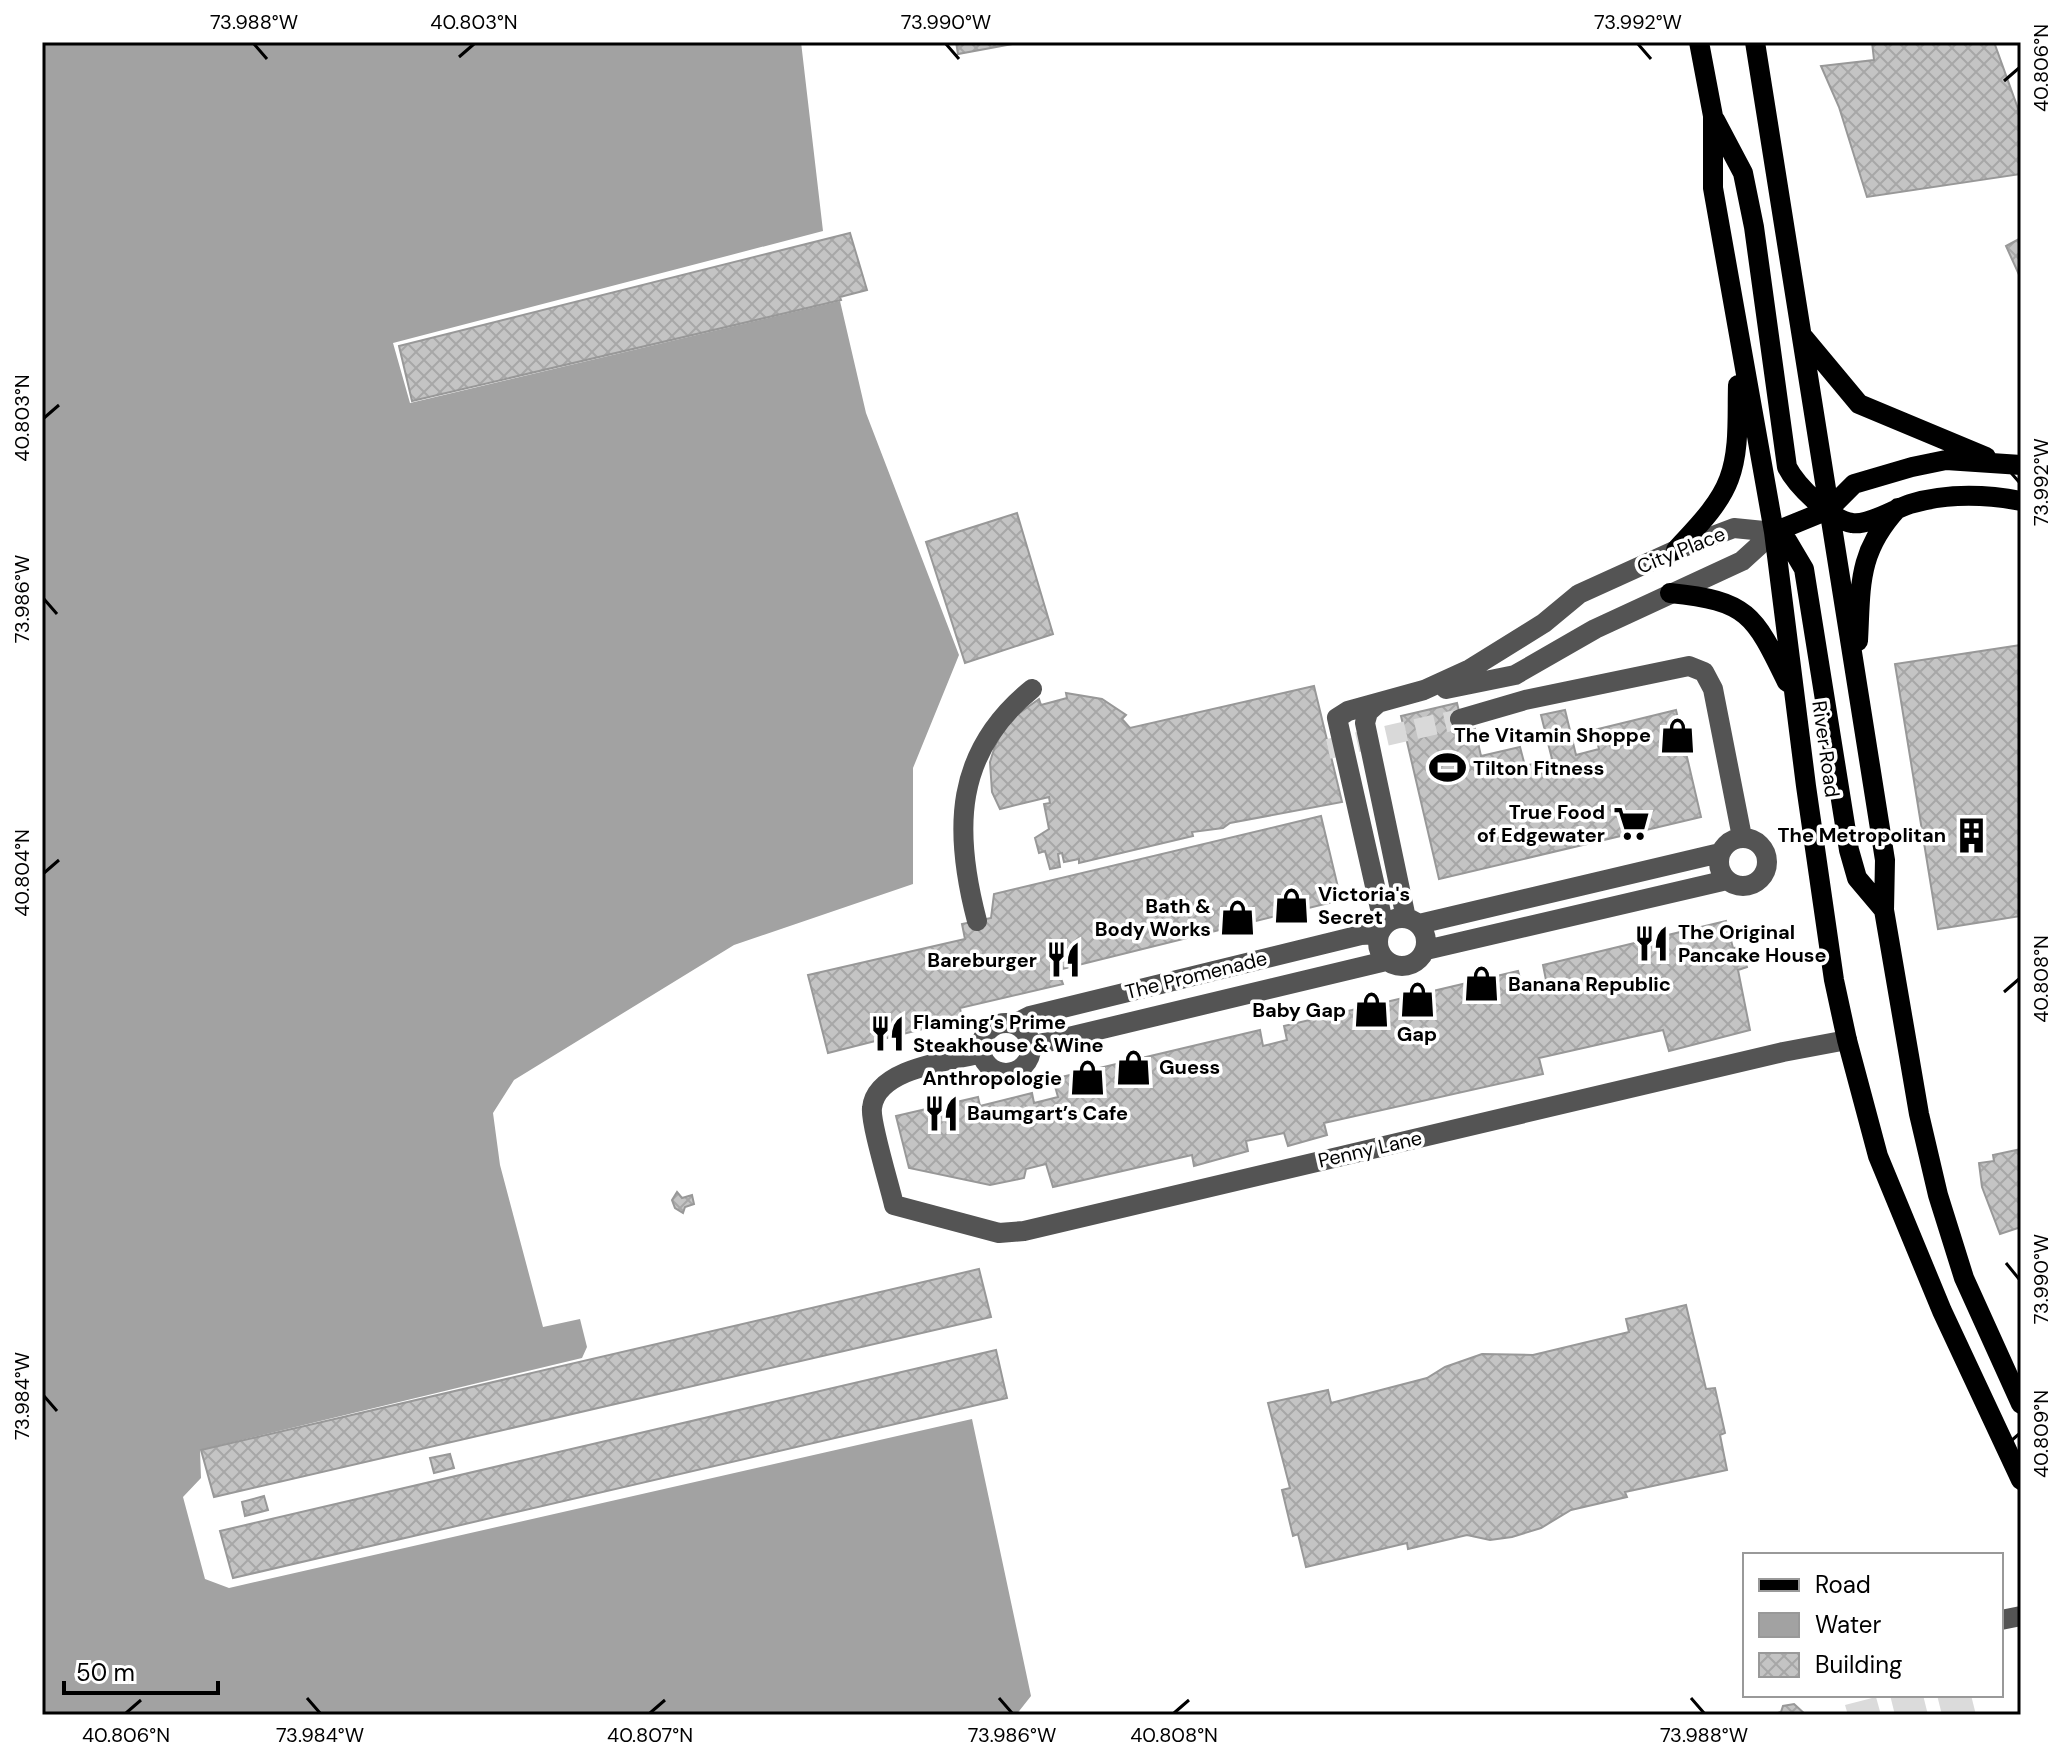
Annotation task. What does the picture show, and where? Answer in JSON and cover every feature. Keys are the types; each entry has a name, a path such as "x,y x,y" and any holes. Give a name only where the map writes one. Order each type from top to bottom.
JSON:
{"main road":[{"name":"River Road","path":"1699,42 1713,116 1713,188 1774,532 1834,980 1847,1040 1878,1156 1942,1311 2021,1480"},
{"name":"River Road","path":"1755,42 1885,860 1884,910 1919,1114 1938,1195 1964,1278 2021,1404"},
{"path":"1713,116 1743,173 1754,227 1787,467 1796,483 1828,510 1854,524 1898,508 1952,495 1993,496 2021,501"},
{"path":"1802,335 1859,404 1993,460"},
{"path":"1676,550 1707,515 1729,480 1736,448 1739,345"},
{"path":"1774,532 1828,510 1854,484 1946,460 1993,460 2021,465"},
{"path":"1856,685 1860,580 1867,549 1898,508"},
{"path":"1774,532 1788,542 1804,569 1849,850 1857,878 1884,910"},
{"path":"1670,593 1712,597 1738,607 1759,626 1795,697"}],"street":[{"name":"City Place","path":"1382,930 1337,718 1424,690 1470,669 1544,623 1579,594 1676,550 1734,528 1774,532"},
{"name":"City Place","path":"1424,690 1448,689 1515,675 1595,629 1742,561 1774,532"},
{"path":"1460,719 1525,700 1689,666 1704,672 1713,689 1742,837"},
{"path":"977,921 967,882 962,806 970,772 996,723 1032,689"},
{"path":"1378,703 1368,712 1365,723 1413,921 1425,932 1426,950"},
{"path":"1720,853 1413,921 1392,920 1382,930 1380,953 1386,961 1404,967 1413,965 1426,950 1727,880 1744,886 1754,884 1766,870 1768,860 1760,843 1742,837 1725,845 1718,863 1727,880"},
{"name":"The Promenade","path":"1014,1024 1030,1016 1382,930"},
{"name":"The Promenade","path":"1031,1046 1386,961"},
{"path":"999,1024 1014,1024 1026,1033 1031,1046 1026,1062 1013,1071 990,1067 982,1053 987,1032 999,1024"},
{"name":"Penny Lane","path":"982,1053 895,1075 881,1089 872,1108 894,1205 999,1233 1024,1231 1769,1055 1847,1040"}],"shaded area":[{"path":"1876,1697 1881,1715 1848,1715 1845,1705"},
{"path":"1890,1697 1924,1697 1928,1715 1895,1715"},
{"path":"1938,1697 1972,1697 1976,1715 1942,1715"}],"water":[{"path":"42,42 801,42 823,231 393,343 410,403 840,301 866,413 959,655 913,768 913,884 734,945 514,1080 493,1113 500,1165 543,1327 580,1319 587,1347 582,1358 200,1450 201,1478 183,1497 205,1579 229,1588 972,1419 1031,1696 1016,1715 42,1715"}],"building":[{"path":"956,42 1024,42 958,54"},
{"path":"1872,42 1994,42 2021,117 2021,174 1867,197 1839,107 1821,66 1874,60"},
{"path":"850,233 867,290 840,297 841,300 412,401 399,346"},
{"path":"2021,238 2021,279 2006,246"},
{"path":"1017,513 1053,634 965,663 926,542"},
{"name":"The Metropolitan","path":"2021,645 2021,916 1938,929 1895,664"},
{"path":"1314,686 1342,802 1230,823 1223,828 1192,832 1193,836 1079,863 1079,859 1064,862 1062,853 1058,854 1060,867 1050,869 1045,851 1039,853 1035,838 1049,829 1044,804 1050,803 1049,797 1000,809 992,792 990,762 1007,722 1039,699 1041,705 1067,698 1066,693 1102,699 1126,715 1122,719 1130,728"},
{"path":"1457,703 1464,732 1475,729 1481,756 1520,747 1525,766 1552,759 1541,715 1565,710 1576,755 1599,749 1594,730 1676,710 1701,817 1439,879 1401,716"},
{"path":"1321,816 1341,900 1058,970 1063,984 960,1008 962,1019 828,1053 808,975 965,939 962,924 991,918 994,894"},
{"path":"1726,921 1733,948 1742,947 1747,967 1738,970 1750,1030 1669,1051 1663,1030 1539,1058 1543,1074 1324,1123 1327,1135 1288,1146 1284,1133 1246,1141 1248,1151 1194,1166 1192,1155 1053,1187 1046,1164 1026,1169 1024,1178 990,1185 909,1168 896,1116 978,1097 980,1106 1032,1093 1034,1103 1058,1097 1053,1079 1260,1030 1263,1046 1287,1040 1284,1026 1518,971 1522,985 1546,980 1543,965"},
{"path":"2021,1149 2021,1227 2000,1234 1982,1187 1979,1163 1994,1161 1993,1155"},
{"path":"677,1192 682,1198 692,1195 694,1204 685,1207 683,1213 675,1208 672,1200"},
{"path":"979,1269 991,1317 214,1497 201,1450"},
{"path":"1686,1305 1706,1389 1715,1388 1725,1433 1720,1435 1727,1470 1625,1492 1627,1497 1571,1510 1541,1528 1512,1537 1490,1540 1467,1535 1408,1549 1407,1543 1306,1567 1298,1534 1293,1536 1282,1490 1290,1488 1268,1403 1328,1390 1331,1403 1427,1378 1445,1367 1482,1354 1533,1355 1629,1332 1626,1319"},
{"path":"996,1350 1007,1398 233,1578 220,1531"},
{"path":"450,1454 454,1468 434,1473 430,1458"},
{"path":"264,1496 268,1510 245,1516 242,1502"},
{"path":"1794,1704 1806,1715 1771,1715 1781,1712 1783,1706"}],"tunnel":[{"path":"1328,749 1460,719"}],"place":[{"name":"The Vitamin Shoppe","path":"1677,735"},
{"name":"Tilton Fitness","path":"1447,768"},
{"name":"True Food of Edgewater","path":"1631,824"},
{"name":"The Metropolitan","path":"1972,835"},
{"name":"Victoria's Secret","path":"1292,905"},
{"name":"Bath & Body Works","path":"1237,918"},
{"name":"The Original Pancake House","path":"1652,943"},
{"name":"Bareburger","path":"1063,960"},
{"name":"Banana Republic","path":"1482,984"},
{"name":"Gap","path":"1417,999"},
{"name":"Baby Gap","path":"1372,1010"},
{"name":"Flaming’s Prime Steakhouse & Wine","path":"887,1033"},
{"name":"Guess","path":"1133,1067"},
{"name":"Anthropologie","path":"1088,1078"},
{"name":"Baumgart’s Cafe","path":"941,1113"}]}
